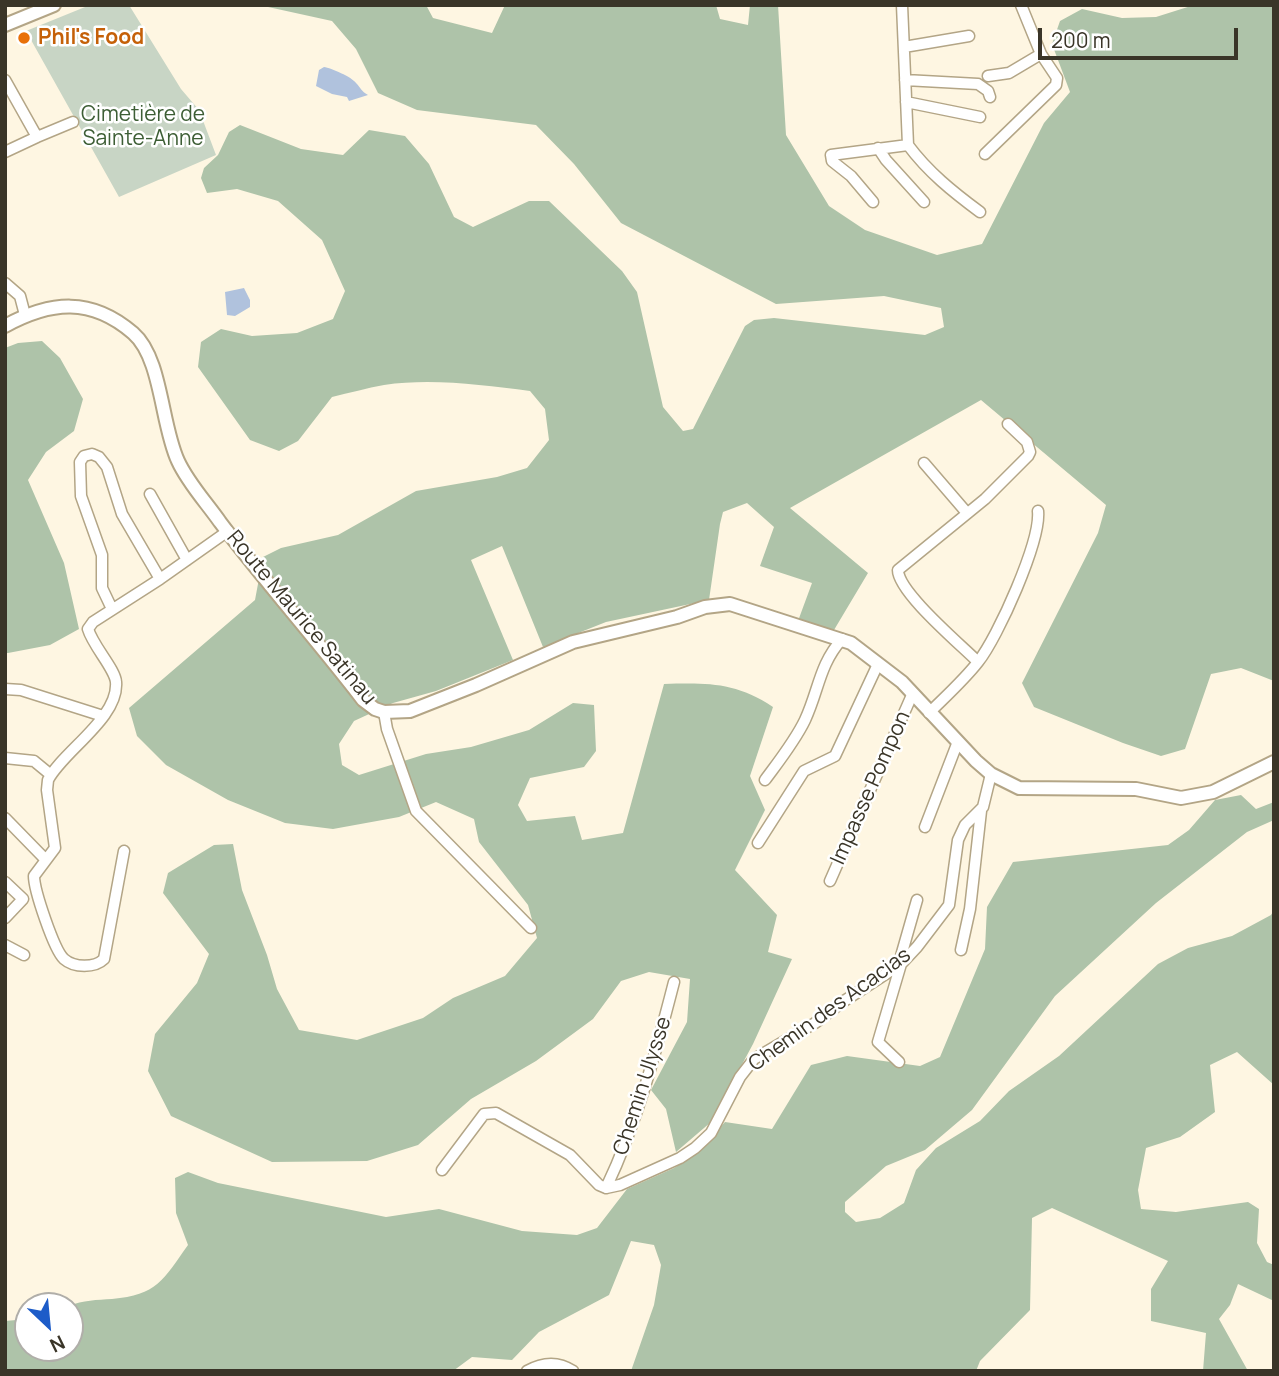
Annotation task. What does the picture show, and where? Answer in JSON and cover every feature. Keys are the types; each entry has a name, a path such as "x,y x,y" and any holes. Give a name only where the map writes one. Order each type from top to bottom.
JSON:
{"main road":[{"path":"5,25 30,10 48,7"},
{"name":"Route Maurice Satinau","path":"5,326 25,316 59,306 78,306 113,319 141,341 150,358 178,461 282,602 363,700 375,709 384,712 410,711 573,642 705,607 730,604 851,643 902,682 957,744 991,774 1008,784 1032,790 1136,789 1181,798 1213,792 1274,762"}],"street":[{"path":"902,5 908,145 920,162 945,186 980,212"},
{"path":"985,154 1056,85 1057,78 1041,54 1021,5"},
{"path":"904,47 969,36"},
{"path":"988,76 1009,73 1041,54"},
{"path":"5,80 37,136"},
{"path":"905,80 978,84 984,86 990,97"},
{"path":"906,102 980,117"},
{"path":"5,152 73,122"},
{"path":"873,202 851,176 830,158 834,153 908,145"},
{"path":"878,148 924,202"},
{"path":"5,283 20,296 25,316"},
{"path":"978,662 912,597 898,578 900,565 1003,482 1030,452 1027,442 1007,424"},
{"path":"111,609 102,588 102,555 81,496 80,462 84,456 92,454 99,457 107,467 122,514 160,579"},
{"path":"924,463 967,513"},
{"path":"150,494 187,560"},
{"path":"929,713 978,662 1006,612 1036,535 1038,511"},
{"path":"124,851 104,959 92,966 78,965 61,957 46,920 34,876 53,852 55,844 47,790 51,775 103,716 113,699 116,683 92,640 89,629 93,621 160,579 228,531"},
{"path":"765,780 796,736 809,710 824,663 842,639"},
{"path":"758,843 804,771 835,756 877,664"},
{"path":"5,689 20,690 103,716"},
{"name":"Impasse Pompon","path":"830,881 912,695"},
{"path":"384,712 387,729 416,811 531,928"},
{"path":"925,827 957,744"},
{"path":"5,758 34,761 51,775"},
{"name":"Chemin des Acacias","path":"606,1188 620,1185 680,1158 695,1148 711,1133 740,1077 754,1059 815,1023 899,964 917,947 945,912 951,896 960,832 981,811 991,774"},
{"path":"961,950 970,909 981,811"},
{"path":"5,818 46,860"},
{"path":"5,882 23,899 5,918"},
{"path":"899,1062 878,1042 917,900"},
{"path":"5,945 24,955"},
{"name":"Chemin Ulysse","path":"606,1188 621,1158 674,982"},
{"path":"442,1170 484,1114 489,1112 496,1113 570,1155 599,1185 606,1188"},
{"path":"527,1371 547,1363 568,1367 573,1371"}],"green space":[{"name":"Cimetière de Sainte-Anne","path":"90,5 129,5 181,89 199,110 216,155 119,197 26,31"},
{"path":"259,5 426,5 433,18 492,33 505,5 716,5 720,19 748,25 750,5 778,5 786,135 829,206 865,230 937,255 982,244 1044,123 1070,92 1052,44 1060,21 1082,9 1122,18 1156,17 1194,5 1274,5 1274,681 1241,668 1211,674 1185,749 1161,756 1034,707 1022,683 1098,533 1106,505 981,400 790,508 868,573 834,630 798,621 812,583 760,566 774,527 747,503 723,512 709,600 606,622 543,647 502,546 471,560 513,660 436,691 393,703 354,721 339,744 342,765 359,775 426,754 471,747 529,730 573,703 594,705 596,751 584,767 530,778 518,805 527,821 575,816 582,840 623,833 664,684 733,688 773,707 750,776 765,810 735,870 777,915 768,952 792,959 753,1044 711,1122 676,1152 666,1109 651,1090 687,1022 690,979 649,972 621,981 593,1019 536,1061 471,1099 418,1145 367,1161 272,1162 171,1116 148,1071 155,1034 197,983 209,954 163,893 168,873 214,845 233,844 242,890 277,989 299,1030 357,1040 423,1018 453,998 505,976 537,938 528,905 479,842 474,819 436,802 399,817 333,829 285,823 228,800 166,765 137,736 129,708 255,600 263,557 281,548 338,535 416,491 497,477 527,468 549,440 545,409 530,391 420,382 384,385 332,397 298,441 279,451 250,440 198,367 201,342 221,329 252,336 297,333 333,319 345,291 322,240 278,201 237,189 207,193 201,178 204,168 218,155 229,132 240,125 301,149 343,155 369,130 405,136 429,164 454,217 473,227 529,201 549,201 622,271 637,292 663,407 683,431 693,429 745,326 754,320 774,318 925,335 944,327 941,308 884,296 776,304 621,223 574,164 536,125 417,110 378,93 356,49 332,21"},
{"path":"42,341 60,358 83,399 74,431 46,452 28,480 64,563 79,629 50,645 5,653 5,348 18,343"},
{"path":"1241,795 1256,809 1274,802 1274,820 1247,832 1156,903 1055,996 972,1110 925,1150 886,1166 845,1202 845,1212 856,1222 880,1218 904,1203 916,1170 936,1148 980,1121 1009,1091 1059,1056 1158,964 1188,948 1232,936 1271,915 1274,910 1274,1085 1237,1052 1210,1065 1215,1112 1180,1137 1146,1148 1138,1190 1141,1209 1176,1212 1248,1202 1259,1209 1257,1243 1267,1262 1274,1265 1274,1301 1238,1284 1230,1305 1219,1319 1248,1371 1203,1371 1206,1333 1151,1321 1151,1289 1168,1261 1052,1208 1032,1218 1030,1310 980,1361 976,1371 631,1371 654,1305 661,1265 654,1245 631,1241 609,1295 539,1332 512,1360 472,1357 453,1371 5,1371 5,1321 14,1320 14,1362 84,1362 84,1301 127,1297 158,1284 188,1245 176,1213 175,1178 188,1172 218,1183 386,1217 439,1209 522,1231 577,1235 597,1228 627,1189 674,1168 695,1155 725,1122 772,1129 811,1065 847,1056 920,1066 940,1057 985,949 987,907 1013,862 1168,845 1189,830 1215,800"}],"water":[{"path":"324,67 350,78 368,95 349,101 347,97 332,94 316,86 319,70"},
{"path":"244,288 250,300 250,307 235,316 227,315 225,292"}],"place":[{"name":"Phil's Food","path":"24,38"}]}
